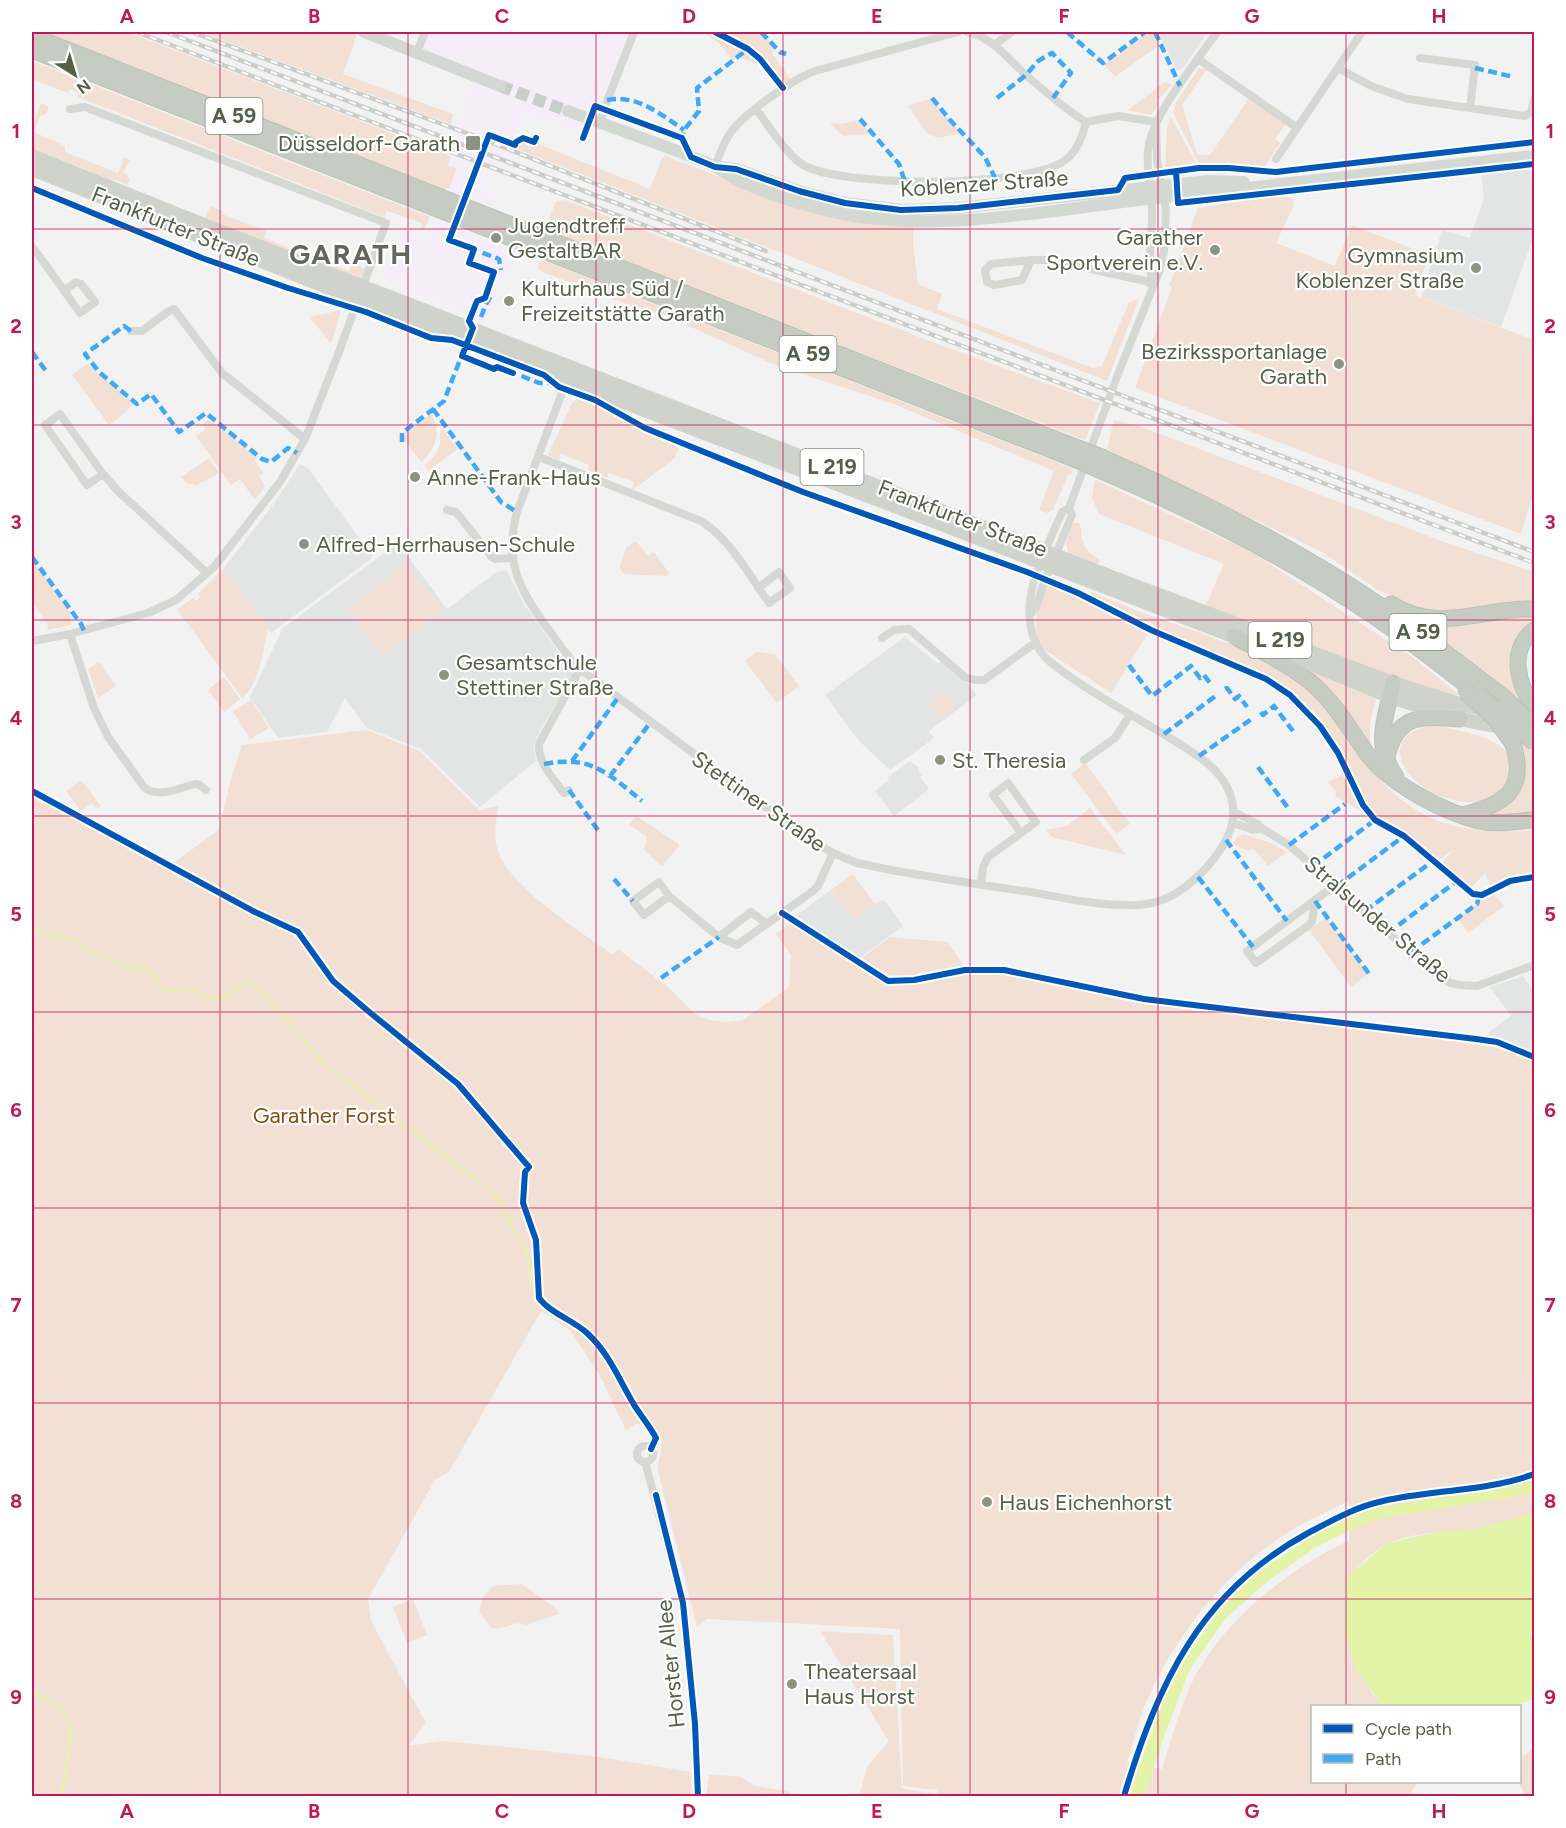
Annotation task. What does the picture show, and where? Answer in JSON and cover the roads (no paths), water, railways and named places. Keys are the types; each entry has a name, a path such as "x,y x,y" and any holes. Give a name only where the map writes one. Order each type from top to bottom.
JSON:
{"highway":[{"name":"A 59","path":"32,36 435,201 1193,498 1269,537 1326,570 1418,632 1506,699 1532,733"},
{"name":"A 59","path":"32,50 435,201"},
{"name":"A 59","path":"1102,464 1152,493 1270,553 1370,613 1447,670 1472,693 1532,733"},
{"path":"1326,570 1337,569 1396,607 1418,616 1443,620 1534,609"},
{"path":"1534,630 1524,642 1518,661 1520,679 1534,710"},
{"path":"1234,636 1295,671 1318,688 1338,710 1370,757 1386,766"},
{"path":"1389,691 1375,714 1372,733 1376,753 1400,782 1432,803 1480,821 1534,820"},
{"path":"1463,815 1490,808 1505,797 1515,783 1518,768 1513,744 1472,693"},
{"path":"1386,766 1391,741 1401,726 1419,718 1431,716 1460,719"}],"main road":[{"path":"366,32 500,86"},
{"name":"Koblenzer Straße","path":"568,111 715,167 732,178 797,202 843,214 900,221 958,220 1156,192 1306,182 1534,156"},
{"name":"Frankfurter Straße","path":"32,156 360,293"},
{"name":"Frankfurter Straße","path":"32,169 1049,558 1460,719 1532,733"},
{"name":"Frankfurter Straße","path":"1049,558 1234,636 1389,691 1517,714 1534,710"}],"street":[{"path":"417,52 425,32"},
{"path":"600,122 634,32"},
{"path":"715,167 730,133 783,88 815,71 958,32"},
{"path":"967,32 975,33 994,45 1054,99 1086,122 1118,116 1156,122"},
{"path":"994,45 1012,32"},
{"path":"1153,285 1149,270 1156,192 1156,122 1217,32"},
{"path":"1276,159 1362,32"},
{"path":"1420,58 1475,65 1470,108"},
{"path":"1198,59 1296,127"},
{"path":"1338,68 1389,94 1408,99 1525,116 1531,112 1534,99"},
{"path":"32,641 148,614 176,600 214,567 280,482 304,439 386,223 85,107 70,110"},
{"path":"756,110 801,163 813,169 850,177 905,182 984,179 1049,168 1066,159 1078,147 1086,122"},
{"path":"1156,192 1166,209 1164,252 1159,272 1070,508 1072,515 1049,558 1037,605 1030,615 1030,625 1035,643 1052,664 1077,682 1199,756 1215,770 1227,786 1234,812 1233,823"},
{"path":"32,246 64,291"},
{"path":"1031,260 1022,280 994,285 987,282 986,270 992,264 1031,260 1061,262 1145,281 1153,285"},
{"path":"131,330 142,330 169,310 174,309 222,373 304,439"},
{"name":"Stettiner Straße","path":"570,374 515,520 512,558 515,572 526,597 554,638 580,669 784,822 833,853 857,862 981,885 1126,906 1157,902 1181,890 1198,877 1217,854 1233,823"},
{"path":"103,474 87,485 45,425 60,414 103,474 119,492 207,573"},
{"path":"539,457 701,521 723,539 758,588"},
{"path":"447,510 456,512 495,559 512,558"},
{"path":"882,638 894,630 909,629 965,677 975,680 984,680 1035,643"},
{"path":"70,634 94,708 103,727 144,787 149,792 158,793 195,784 206,790"},
{"path":"568,790 564,793 542,760 538,747 580,669"},
{"path":"1084,760 1115,738 1130,715"},
{"path":"981,885 985,861 1036,822 1008,783 993,795 1021,833"},
{"name":"Stralsunder Straße","path":"1234,812 1258,824 1289,845 1406,948 1450,983 1477,986 1534,965"},
{"name":"Stralsunder Straße","path":"1233,823 1254,830 1261,828"},
{"path":"669,896 719,937 737,945 813,891 818,886 833,853"},
{"path":"1315,901 1312,921 1309,925 1256,963 1247,951 1335,885"},
{"path":"719,937 751,912 767,924"},
{"name":"Horster Allee","path":"645,1462 683,1603 695,1724 698,1797"}],"waterway":[{"path":"32,925 40,933 78,941 92,954 108,957 133,970 144,968 151,971 165,992 191,988 200,995 222,1000 247,982 253,985 275,1006 324,1064 494,1193 520,1242 527,1250 531,1282"},
{"path":"32,1692 53,1702 65,1715 72,1728 62,1796"},
{"path":"1137,1796 1155,1742"}],"tunnel":[{"path":"500,86 568,111"}],"railway":[{"path":"137,32 1534,563"},
{"path":"166,32 1534,552"},
{"path":"192,32 480,138 766,251"}],"place":[{"name":"Düsseldorf-Garath","path":"473,143"},
{"name":"Jugendtreff GestaltBAR","path":"496,238"},
{"name":"Garather Sportverein e.V.","path":"1215,250"},
{"name":"Gymnasium Koblenzer Straße","path":"1476,268"},
{"name":"Kulturhaus Süd / Freizeitstätte Garath","path":"509,301"},
{"name":"Bezirkssportanlage Garath","path":"1339,364"},
{"name":"Anne-Frank-Haus","path":"415,477"},
{"name":"Alfred-Herrhausen-Schule","path":"304,544"},
{"name":"Gesamtschule Stettiner Straße","path":"444,675"},
{"name":"St. Theresia","path":"940,760"},
{"name":"Haus Eichenhorst","path":"987,1502"},
{"name":"Theatersaal Haus Horst","path":"792,1684"}],"district":[{"name":"GARATH","path":"351,254"}],"park label":[{"name":"Garather Forst","path":"324,1115"}]}
